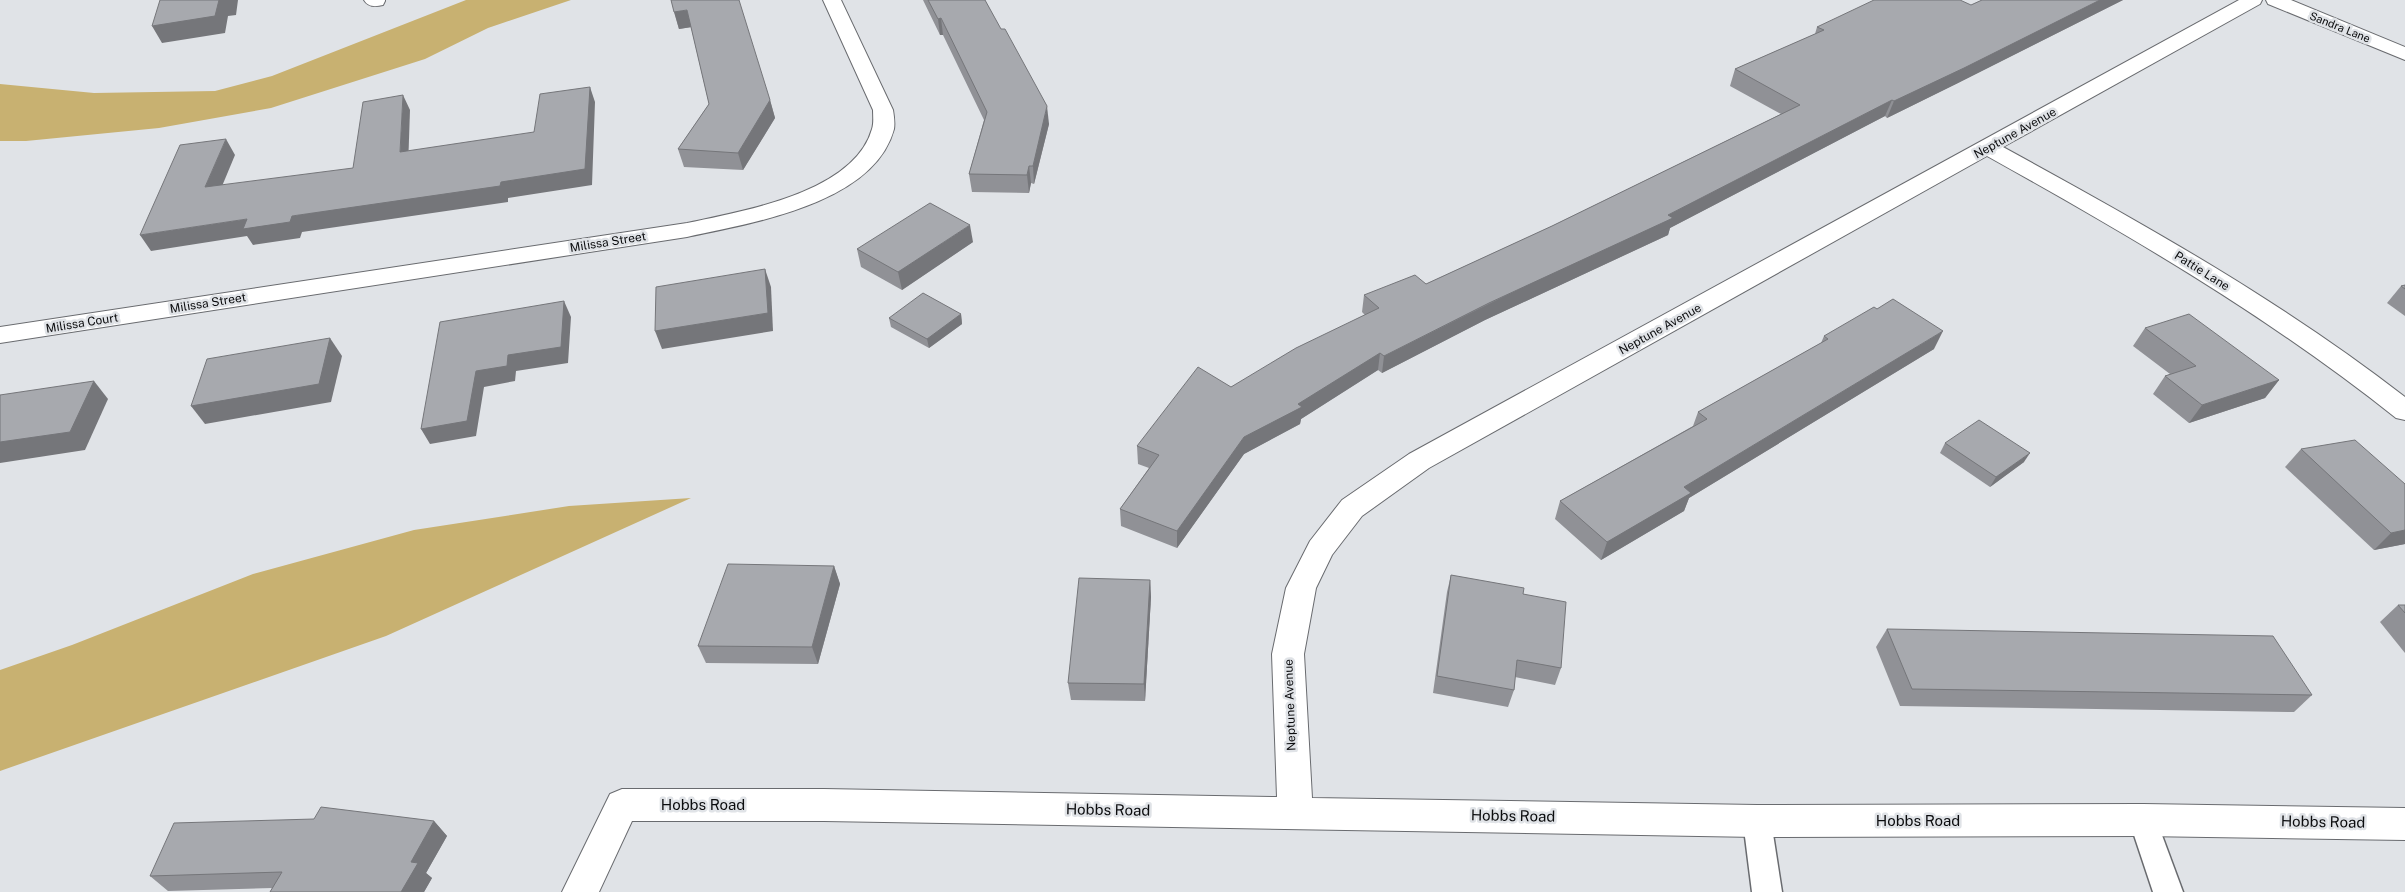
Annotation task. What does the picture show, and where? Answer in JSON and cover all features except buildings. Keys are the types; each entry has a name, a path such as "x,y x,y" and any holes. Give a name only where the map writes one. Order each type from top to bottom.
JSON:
{"street":[{"name":"Milissa Street","path":"164,310 687,230 753,216 815,196 859,167 873,150 883,130 882,110 832,0"},
{"name":"Neptune Avenue","path":"1295,812 1288,654 1301,588 1320,549 1352,508 1419,461 2253,0"},
{"name":"Sandra Lane","path":"2275,0 2405,54"},
{"name":"Pattie Lane","path":"1988,148 2130,226 2300,331 2366,379 2405,411"},
{"name":"Milissa Court","path":"0,335 164,310"},
{"name":"Hobbs Road","path":"580,892 622,805 824,805 1758,821 2143,820 2405,824"}],"lane":[{"path":"2143,820 2168,892"},
{"path":"1758,821 1767,892"}],"shaded area":[{"path":"466,0 571,0 488,28 425,59 271,108 159,128 26,141 0,141 0,84 94,93 215,91 272,76"},
{"path":"691,498 386,636 0,771 0,670 72,645 253,574 414,530 569,506"}]}
